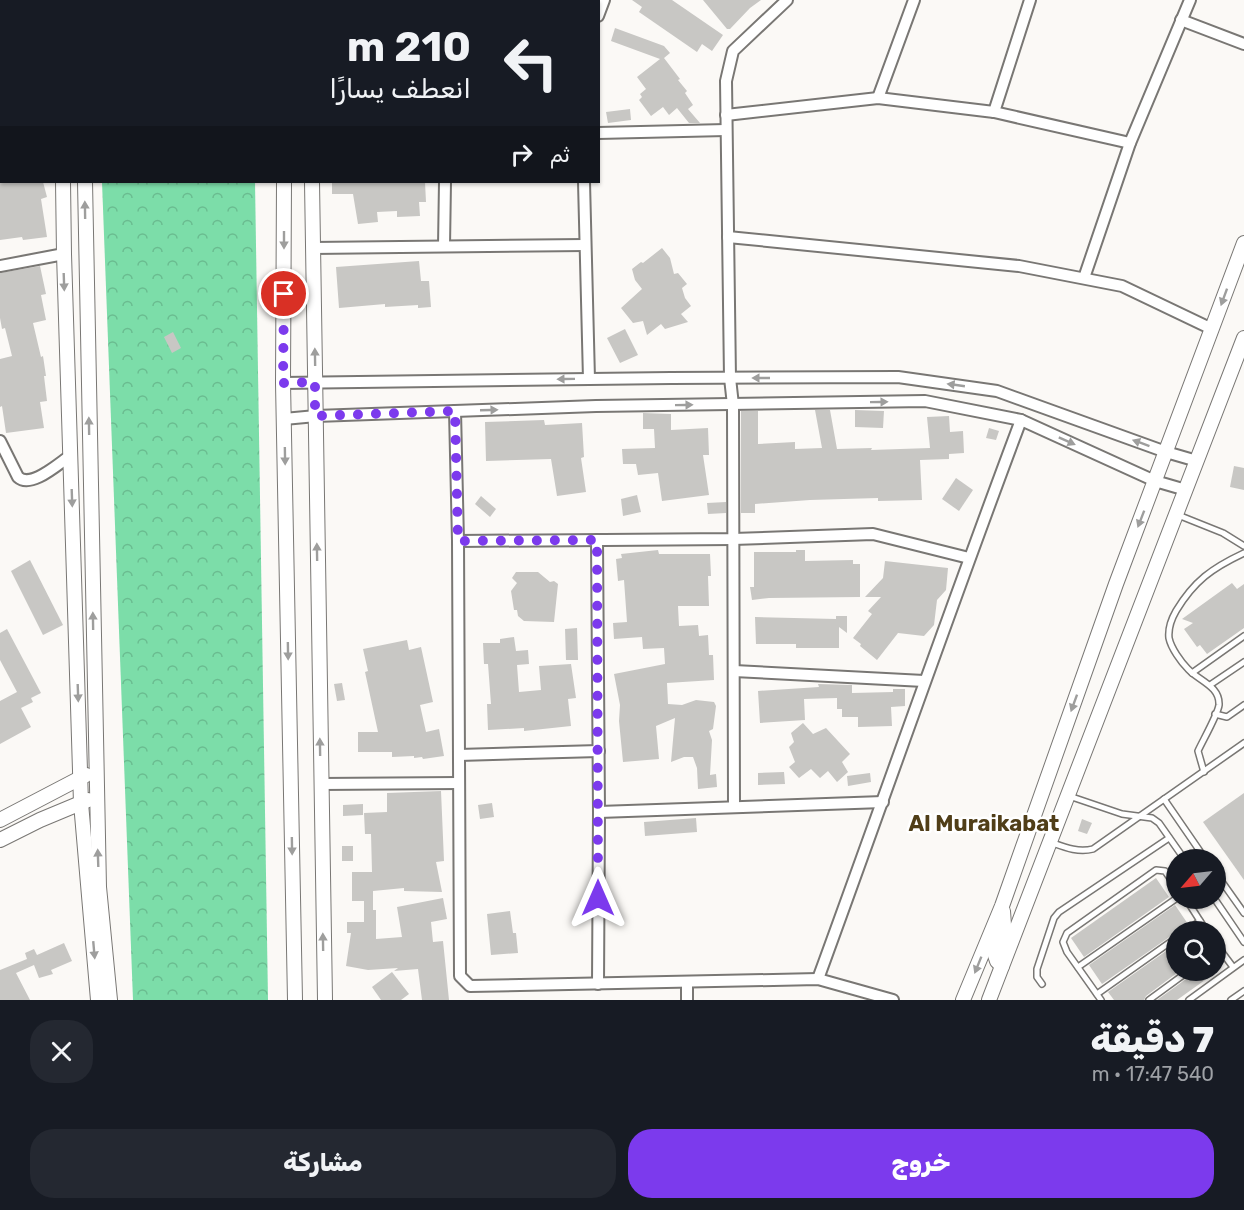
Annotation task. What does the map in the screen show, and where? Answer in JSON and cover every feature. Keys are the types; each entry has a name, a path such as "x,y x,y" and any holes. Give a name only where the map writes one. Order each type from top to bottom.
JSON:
{"street":[{"path":"734,806 733,405 730,378 726,81 734,51 787,0"},
{"path":"878,98 914,0"},
{"path":"994,112 1030,0"},
{"path":"1084,278 1130,143 1190,0"},
{"path":"1181,20 1244,44"},
{"path":"726,115 878,98 994,112 1130,143"},
{"path":"600,133 726,130"},
{"path":"63,183 81,803 98,1000"},
{"path":"85,183 96,797 99,888 110,1000"},
{"path":"284,183 283,383 295,1000"},
{"path":"312,183 325,1000"},
{"path":"444,183 444,246"},
{"path":"584,183 589,379"},
{"path":"728,237 1019,266 1084,278 1122,286 1212,329"},
{"path":"963,1000 1002,906 1155,481 1244,243"},
{"path":"313,248 585,245"},
{"path":"0,266 64,254"},
{"path":"989,1000 1244,338"},
{"path":"283,383 898,378 997,391 1197,461"},
{"path":"284,419 455,411 925,401 1021,420 1155,481 1186,490"},
{"path":"455,411 458,541 460,976 470,986 818,979 893,1000"},
{"path":"818,979 883,802 924,681 1021,420"},
{"path":"0,441 18,477 23,481 29,482 35,479 70,456"},
{"path":"458,541 733,539 873,534 969,558"},
{"path":"597,540 598,984"},
{"path":"734,671 924,681"},
{"path":"459,755 598,751"},
{"path":"0,820 96,770"},
{"path":"321,784 459,783"},
{"path":"0,840 96,797"},
{"path":"599,812 883,802"},
{"path":"1002,906 1004,925 995,955 997,962 1002,966"},
{"path":"687,982 687,1000"}],"lane":[{"path":"1176,515 1223,533 1244,546"},
{"path":"1204,772 1198,751 1219,706 1216,694 1210,685 1198,680 1177,654 1169,637 1172,619 1187,593 1201,578 1223,563 1244,553"},
{"path":"1192,673 1244,636"},
{"path":"1210,685 1244,662"},
{"path":"1215,714 1227,717 1244,705"},
{"path":"1050,842 1068,849 1084,851 1093,849 1244,743"},
{"path":"1068,796 1122,814 1152,818 1159,823 1177,849"},
{"path":"1164,799 1198,849"},
{"path":"1042,984 1037,977 1037,969 1054,918 1059,912 1169,838"},
{"path":"1166,872 1156,870 1067,933 1063,942 1066,952 1099,997 1166,946"},
{"path":"1226,888 1244,913"},
{"path":"1078,967 1166,906"},
{"path":"1194,909 1200,921"},
{"path":"1222,909 1244,942"},
{"path":"1226,960 1233,967"},
{"path":"1190,1000 1244,960"},
{"path":"1149,1000 1175,981"},
{"path":"1232,1000 1244,991"}],"green space":[{"path":"102,183 255,183 268,1000 133,1000"}],"building":[{"path":"632,0 672,0 723,35 712,51 702,44 697,52 639,12 642,7"},
{"path":"703,0 761,0 730,29 727,29"},
{"path":"615,28 664,46 670,53 664,58 687,91 685,93 693,105 688,109 700,123 689,123 677,108 669,115 663,107 651,116 639,100 642,97 640,94 646,89 637,77 660,59 611,41"},
{"path":"630,109 631,120 608,123 606,112"},
{"path":"0,183 43,183 47,197 41,199 47,237 0,240"},
{"path":"332,183 425,183 426,202 419,202 420,216 397,217 397,211 377,212 378,222 358,224 353,194 332,194"},
{"path":"662,248 670,258 674,274 678,273 687,284 682,288 691,306 681,314 688,322 665,329 661,324 647,335 643,321 633,323 621,308 642,289 635,280 632,269"},
{"path":"419,261 421,281 429,281 431,307 418,308 418,305 385,307 385,304 339,308 336,267"},
{"path":"40,266 46,294 41,295 46,320 33,323 41,357 43,356 46,376 44,376 47,401 40,402 44,428 6,433 2,406 0,407 0,359 12,356 0,318 0,273"},
{"path":"625,329 638,355 620,363 607,338"},
{"path":"173,332 181,348 172,353 164,337"},
{"path":"815,410 830,410 837,449 930,448 927,417 949,416 950,432 963,431 964,453 949,454 949,459 920,460 922,500 878,501 878,498 810,500 755,504 755,513 741,513 741,411 758,411 758,444 795,442 795,449 822,448"},
{"path":"855,410 884,411 883,428 855,427"},
{"path":"643,413 671,414 671,430 708,428 709,455 703,455 709,495 662,501 658,473 638,475 636,464 623,464 622,449 655,448 654,429 643,429"},
{"path":"544,420 545,425 582,423 584,457 581,458 586,492 557,496 551,459 486,461 485,422"},
{"path":"989,428 999,431 996,440 986,438"},
{"path":"1234,466 1244,468 1244,490 1230,487"},
{"path":"956,478 973,490 959,511 942,499"},
{"path":"637,495 641,512 623,516 621,499"},
{"path":"481,496 496,509 490,517 475,504"},
{"path":"726,502 726,513 708,514 707,503"},
{"path":"658,550 659,554 710,554 709,606 678,606 679,626 698,625 699,636 708,635 709,655 713,655 714,680 667,683 668,704 682,705 696,700 714,702 716,706 713,729 709,731 712,740 710,775 716,774 717,787 698,789 697,768 693,757 684,757 671,762 675,718 656,726 659,759 623,762 619,721 620,705 614,674 665,664 664,648 643,649 642,637 614,639 613,623 627,622 624,580 618,581 616,559 622,558 621,554"},
{"path":"796,550 805,550 805,561 853,560 853,564 860,564 860,597 752,600 750,587 754,587 754,552 796,552"},
{"path":"30,560 63,625 43,635 11,571"},
{"path":"885,561 948,568 946,590 937,600 934,625 924,636 898,633 877,660 853,638 872,614 868,611 881,597 865,597 883,578"},
{"path":"516,572 538,572 550,582 554,581 558,584 554,622 524,621 518,616 517,610 514,610 511,591 517,583 512,578"},
{"path":"1232,583 1237,589 1244,584 1244,628 1207,654 1200,645 1197,647 1184,629 1193,623 1182,619"},
{"path":"836,616 847,616 847,633 839,627 839,648 796,648 796,644 756,644 755,617 836,619"},
{"path":"577,628 578,660 566,660 565,629"},
{"path":"7,629 41,693 31,698 33,702 21,708 31,727 0,744 0,701 17,692 0,660 0,633"},
{"path":"514,637 516,651 528,650 529,664 517,665 519,692 541,690 539,666 571,664 576,698 568,699 571,726 524,731 524,728 488,730 487,704 491,704 488,664 484,664 483,643 500,643 500,639"},
{"path":"407,640 409,650 421,647 433,702 420,705 426,732 439,729 444,756 423,759 422,757 414,758 414,756 392,757 392,752 358,752 358,732 378,732 365,672 368,671 363,649"},
{"path":"342,683 345,700 337,701 334,684"},
{"path":"818,684 852,685 852,693 893,692 893,689 905,689 905,706 891,707 892,726 858,727 858,717 842,717 842,709 837,709 837,698 804,699 805,720 760,723 758,691 819,687"},
{"path":"803,723 813,734 826,728 850,754 842,762 848,772 837,782 828,771 820,778 811,769 799,778 789,767 795,762 789,747 794,742 791,733"},
{"path":"784,772 785,784 758,785 758,773"},
{"path":"870,773 871,782 848,786 847,776"},
{"path":"441,791 444,861 436,862 442,892 404,891 404,888 373,891 373,910 376,910 376,939 402,937 397,907 443,898 447,919 431,922 433,942 443,941 449,1000 422,1000 418,969 368,970 346,966 351,933 347,933 347,922 364,922 364,901 352,901 352,872 372,872 371,834 365,834 364,813 387,812 387,793"},
{"path":"1244,793 1244,880 1226,855 1226,849 1222,849 1203,822"},
{"path":"492,803 494,817 480,819 478,805"},
{"path":"363,804 363,815 343,816 343,805"},
{"path":"696,818 697,832 645,836 644,822"},
{"path":"1082,819 1092,823 1087,834 1078,831"},
{"path":"342,846 353,846 353,861 342,861"},
{"path":"1156,878 1166,893 1166,899 1084,957 1071,938"},
{"path":"1169,909 1178,909 1186,921 1166,921 1166,939 1102,984 1089,965"},
{"path":"510,911 518,953 491,955 487,914"},
{"path":"64,943 72,961 51,970 53,974 39,978 34,965 16,973 30,1000 0,1000 0,970 27,959 25,953 34,949 37,955"},
{"path":"1166,951 1166,981 1144,1000 1114,1000 1108,992"},
{"path":"392,972 409,994 401,1000 381,1000 372,987"},
{"path":"1183,981 1204,981 1177,1000 1157,1000"}],"district":[{"name":"Al Muraikabat","path":"984,823"}],"route":[{"path":"284,294 283,383 315,382 315,416 455,411 458,541 597,540 598,898"}]}
